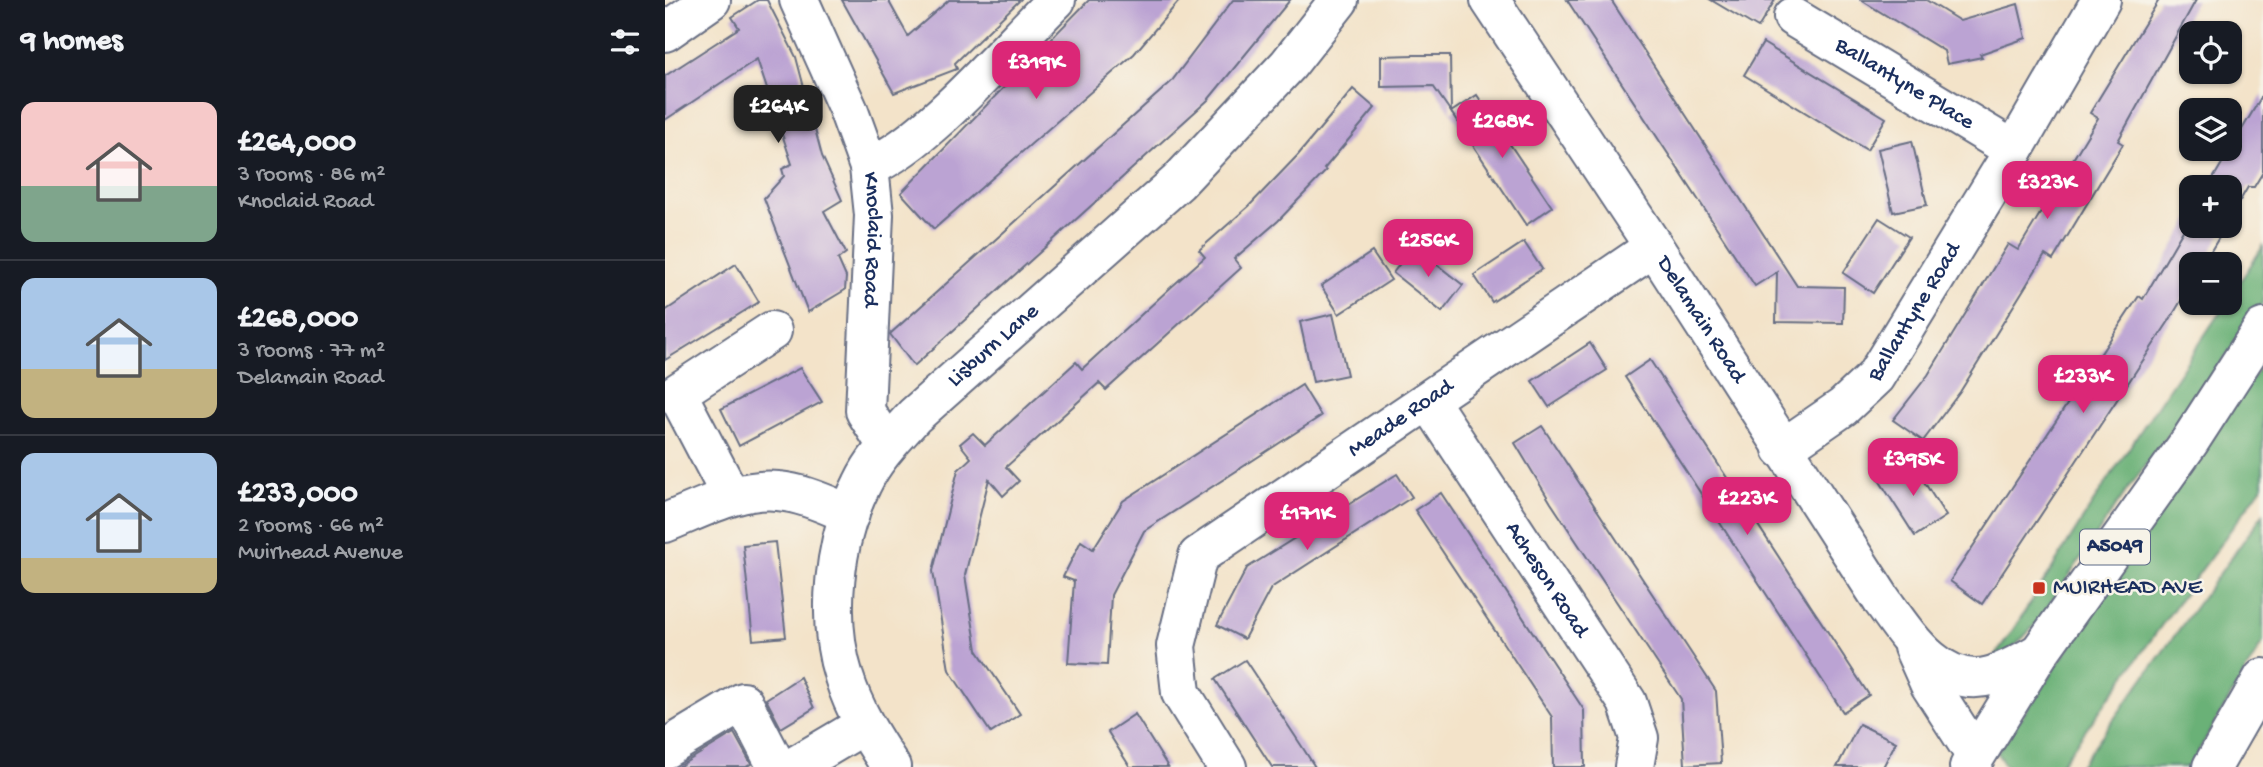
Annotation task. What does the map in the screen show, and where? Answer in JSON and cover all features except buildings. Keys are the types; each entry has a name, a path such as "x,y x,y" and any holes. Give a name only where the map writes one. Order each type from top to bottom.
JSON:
{"main road":[{"path":"665,32 711,0"},
{"name":"Knoclaid Road","path":"799,0 838,86 869,167 874,215 865,411 887,446"},
{"path":"869,167 889,159 938,117 1056,0"},
{"name":"Lisburn Lane","path":"891,767 864,725 843,676 834,633 840,553 850,514 862,483 887,446 914,416 1178,182 1288,65 1339,0"},
{"name":"Delamain Road","path":"1490,0 1654,247 1782,449 1912,642"},
{"name":"Ballantyne Road","path":"1782,449 1843,407 1875,377 2014,150 2101,0"},
{"name":"Ballantyne Place","path":"1793,17 2014,150"},
{"name":"Meade Road","path":"1227,767 1181,693 1176,646 1198,555 1654,247"},
{"name":"A5049","path":"1972,761 2039,653 2190,441 2263,328"},
{"path":"731,496 677,393 772,331"},
{"name":"Acheson Road","path":"1429,401 1627,702 1639,738 1634,767"},
{"path":"665,523 731,496 779,491 850,514"},
{"path":"1912,642 1934,663 1969,677 1988,676 2039,653"},
{"path":"1912,642 1918,663 1972,761"},
{"path":"2212,767 2263,678"},
{"path":"665,749 743,702 777,767"},
{"path":"793,767 864,725"}],"green space":[{"path":"2263,246 2263,303 2245,331 2127,490 2037,623 2014,647 1991,662 2219,315 2242,315 2242,279"},
{"path":"2263,363 2263,485 2059,767 2006,767 1997,753"},
{"path":"2263,514 2263,642 2189,767 2079,767"}],"place":[{"name":"MUIRHEAD AVE","path":"2039,588"}]}
